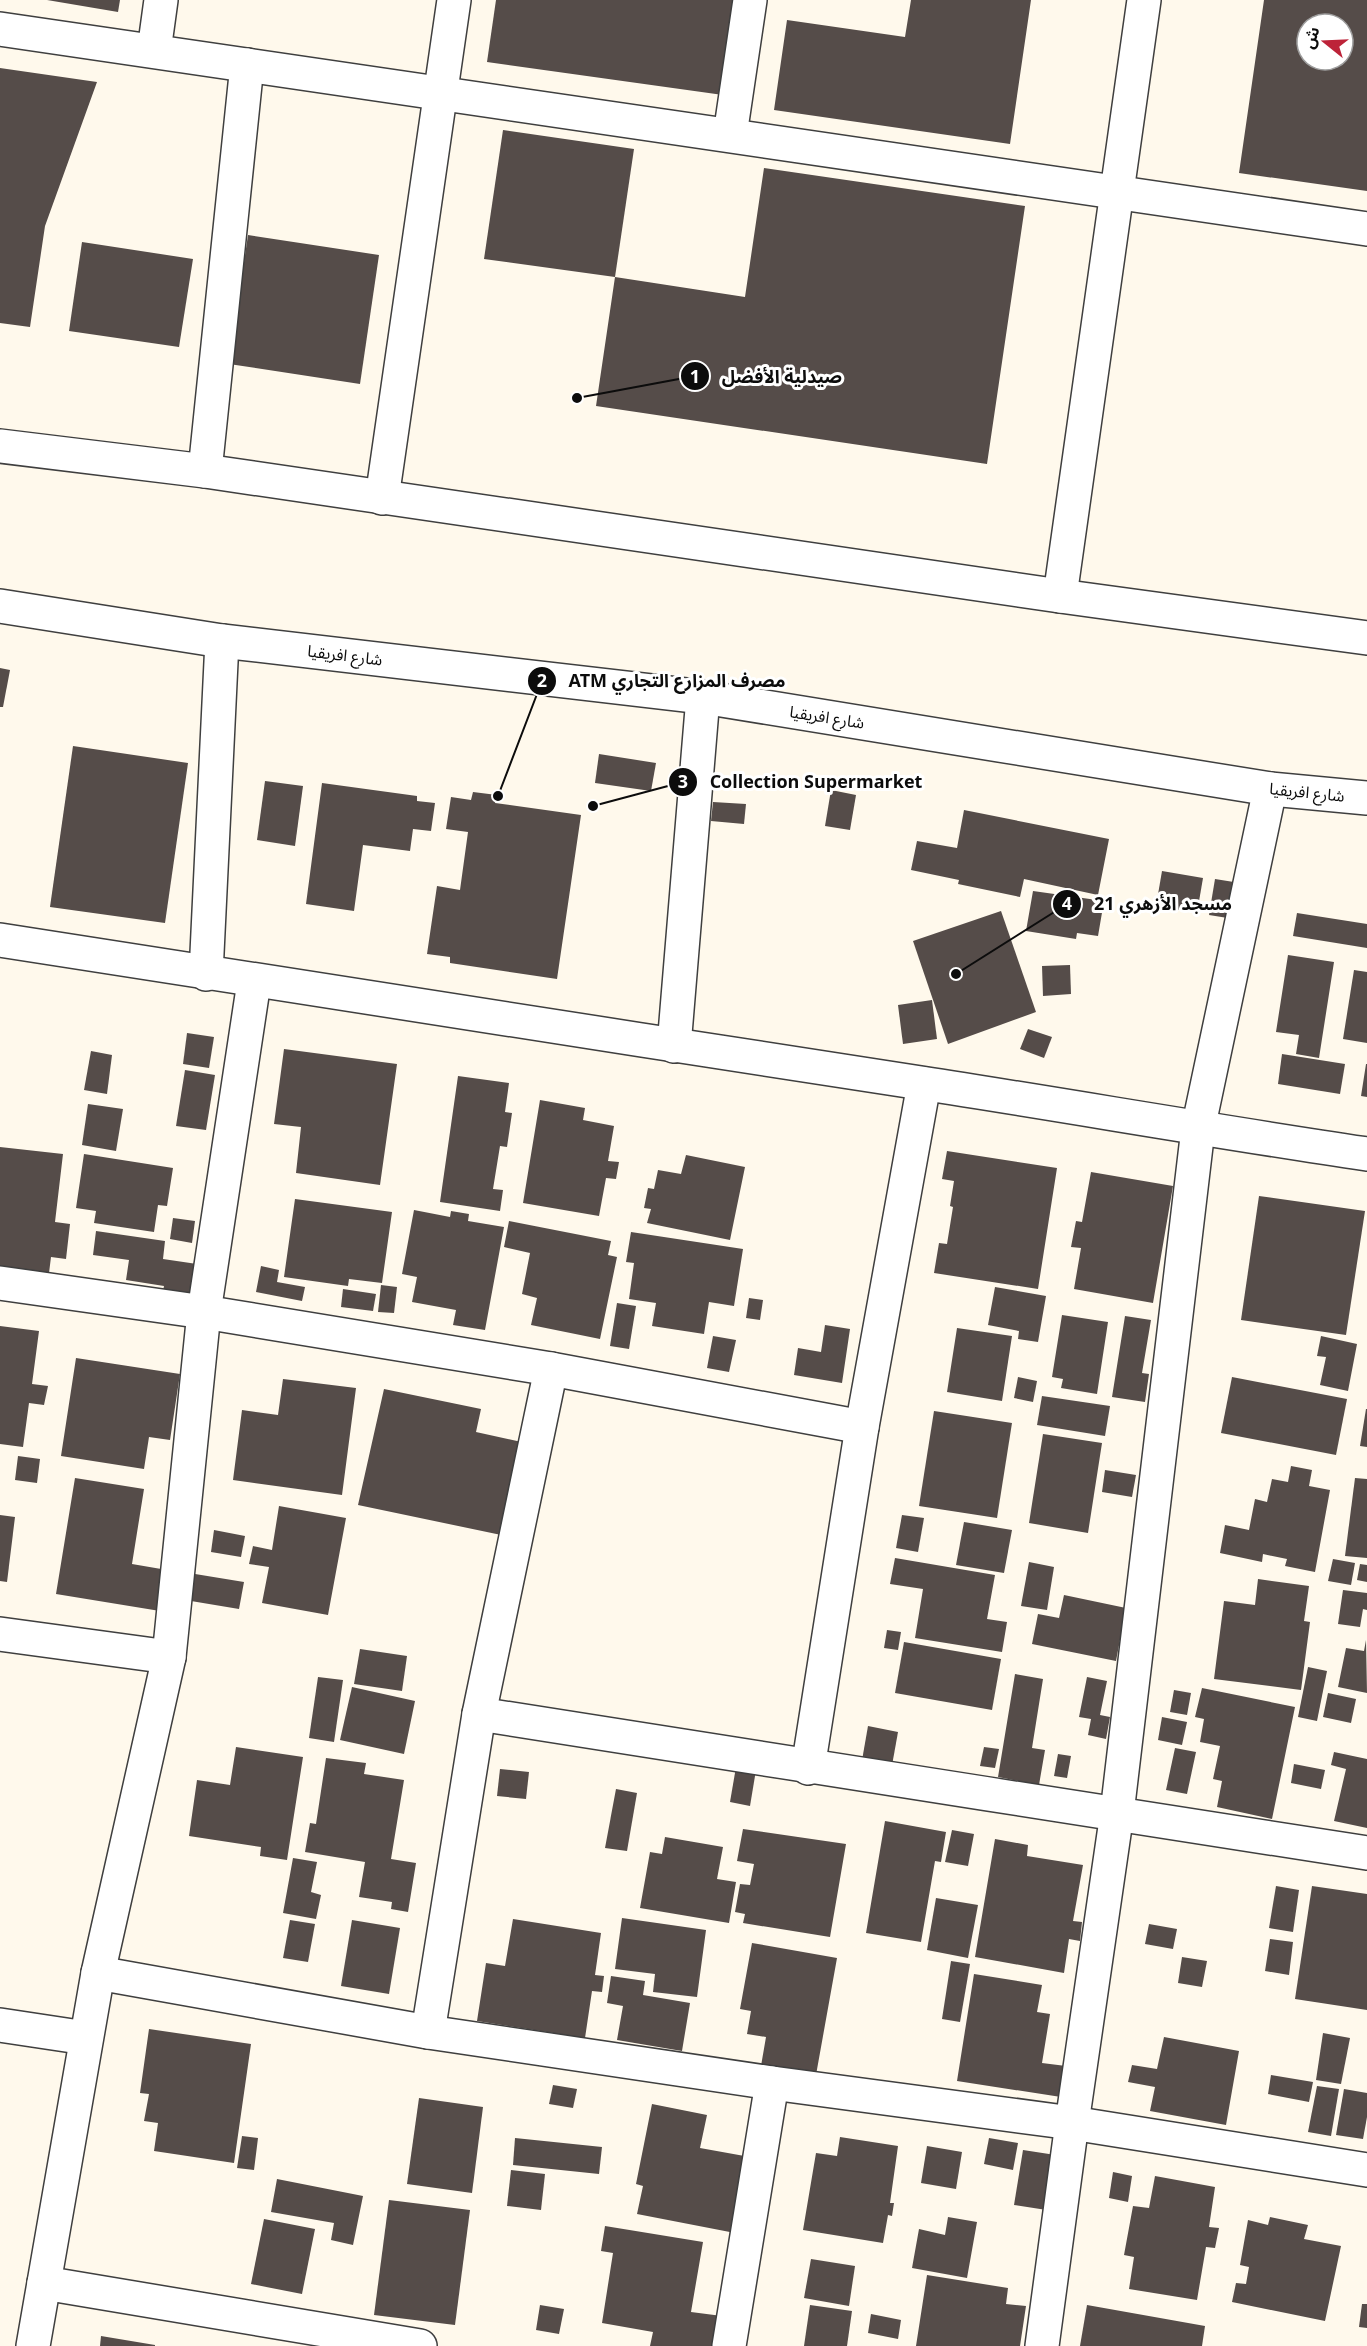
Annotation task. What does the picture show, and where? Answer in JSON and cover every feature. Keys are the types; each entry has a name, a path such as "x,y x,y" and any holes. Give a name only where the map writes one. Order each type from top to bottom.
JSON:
{"street":[{"path":"154,51 161,0"},
{"path":"382,498 453,0"},
{"path":"730,135 750,0"},
{"path":"1059,596 1144,0"},
{"path":"0,29 1367,229"},
{"path":"205,471 247,65"},
{"path":"0,446 205,471 1059,596 1367,638"},
{"name":"شارع افريقيا","path":"0,606 222,641 703,697 1270,789 1367,798"},
{"path":"206,974 222,641"},
{"path":"674,1046 703,697"},
{"path":"1042,2346 1116,1813 1198,1129 1270,789"},
{"path":"0,940 255,982 1367,1154"},
{"path":"33,2346 98,1973 169,1657 204,1312 255,982"},
{"path":"808,1768 862,1427 924,1084"},
{"path":"0,1283 204,1312 551,1369 862,1427"},
{"path":"428,2032 479,1714 551,1369"},
{"path":"0,1634 169,1657"},
{"path":"479,1714 808,1768 1116,1813 1367,1853"},
{"path":"98,1973 428,2032 772,2083 1072,2123 1367,2170"},
{"path":"0,2025 86,2038"},
{"path":"729,2346 772,2083"},
{"path":"44,2283 363,2342 420,2346"}],"building":[{"path":"47,0 120,0 118,12"},
{"path":"496,0 737,0 723,95 487,62"},
{"path":"911,0 1031,0 1010,144 774,110 787,20 905,37"},
{"path":"1264,0 1367,0 1367,191 1239,173"},
{"path":"0,68 97,82 45,226 30,327 0,323"},
{"path":"503,130 634,149 615,277 484,259"},
{"path":"764,168 1025,206 987,464 596,406 615,277 745,297"},
{"path":"248,235 379,255 360,384 229,364"},
{"path":"82,242 193,259 179,347 69,331"},
{"path":"0,668 10,670 3,707 0,707"},
{"path":"73,746 188,763 165,923 50,907"},
{"path":"599,754 656,763 651,791 595,783"},
{"path":"265,781 303,786 295,846 257,840"},
{"path":"322,783 417,796 417,801 435,803 431,831 413,829 410,851 363,845 354,911 306,904"},
{"path":"831,790 856,795 850,830 825,826"},
{"path":"473,792 497,795 495,803 581,815 557,979 450,963 450,957 427,954 437,886 460,890 468,832 446,829 451,797 471,800"},
{"path":"713,802 746,804 744,824 711,821"},
{"path":"964,810 1109,839 1098,895 1024,879 1020,897 958,884 959,880 911,870 917,841 957,848"},
{"path":"1162,871 1203,878 1197,913 1156,906"},
{"path":"1215,879 1240,883 1234,919 1209,915"},
{"path":"1033,891 1104,901 1098,936 1077,933 1076,939 1026,931"},
{"path":"1001,911 1036,1012 948,1044 913,941"},
{"path":"1297,913 1367,924 1367,948 1293,936"},
{"path":"1288,955 1334,962 1319,1058 1296,1054 1299,1035 1276,1032"},
{"path":"1070,965 1071,994 1043,996 1042,966"},
{"path":"1354,970 1367,972 1367,1043 1343,1039"},
{"path":"932,1000 937,1039 903,1044 898,1005"},
{"path":"1028,1029 1052,1037 1044,1058 1020,1049"},
{"path":"187,1033 214,1037 209,1068 183,1064"},
{"path":"284,1049 397,1064 380,1185 296,1173 301,1127 274,1124"},
{"path":"91,1051 112,1055 107,1094 84,1090"},
{"path":"1282,1054 1345,1064 1340,1094 1278,1084"},
{"path":"1367,1064 1367,1097 1361,1096"},
{"path":"185,1070 215,1075 206,1130 176,1126"},
{"path":"458,1076 509,1083 505,1112 512,1113 507,1147 500,1146 493,1189 503,1190 500,1211 440,1202"},
{"path":"540,1100 585,1108 583,1120 614,1126 608,1161 619,1162 616,1179 606,1178 599,1216 523,1203"},
{"path":"88,1104 123,1109 116,1151 82,1145"},
{"path":"0,1147 63,1154 55,1222 70,1224 66,1259 51,1257 49,1273 0,1267"},
{"path":"947,1151 1057,1168 1038,1289 934,1273 939,1243 947,1244 953,1207 950,1206 954,1181 942,1179"},
{"path":"84,1154 173,1168 167,1206 158,1205 154,1232 94,1223 96,1211 76,1208"},
{"path":"686,1155 745,1167 730,1240 647,1223 651,1209 644,1208 648,1188 654,1189 658,1170 681,1174"},
{"path":"1091,1172 1173,1186 1153,1303 1074,1289 1081,1248 1071,1247 1076,1221 1082,1222"},
{"path":"1259,1196 1365,1211 1346,1335 1241,1320"},
{"path":"295,1199 392,1212 382,1283 349,1279 348,1286 284,1277"},
{"path":"414,1210 450,1217 451,1211 469,1214 468,1221 504,1227 485,1330 453,1325 456,1310 412,1302 417,1277 402,1274"},
{"path":"173,1218 195,1221 192,1243 170,1239"},
{"path":"509,1221 611,1241 608,1255 617,1257 600,1339 531,1325 537,1298 522,1294 530,1253 504,1247"},
{"path":"96,1231 165,1241 163,1259 197,1264 192,1295 163,1291 164,1286 126,1280 129,1260 93,1255"},
{"path":"631,1232 743,1249 734,1306 709,1302 704,1334 652,1326 656,1303 629,1299 634,1263 626,1262"},
{"path":"261,1266 279,1270 277,1282 305,1287 302,1301 256,1292"},
{"path":"381,1285 397,1287 394,1313 378,1312"},
{"path":"995,1287 1046,1296 1038,1342 1018,1339 1019,1331 988,1325"},
{"path":"343,1289 376,1294 373,1311 341,1307"},
{"path":"749,1298 763,1300 760,1320 746,1318"},
{"path":"617,1303 636,1306 629,1349 610,1346"},
{"path":"1062,1315 1108,1322 1097,1394 1061,1388 1063,1379 1052,1377"},
{"path":"1125,1316 1151,1320 1142,1373 1149,1374 1145,1402 1112,1397"},
{"path":"825,1325 850,1329 842,1383 794,1375 798,1348 821,1352"},
{"path":"0,1326 39,1331 32,1384 48,1386 44,1405 29,1403 23,1447 0,1444"},
{"path":"957,1328 1012,1336 1002,1401 947,1392"},
{"path":"713,1336 736,1340 729,1372 707,1368"},
{"path":"1321,1336 1357,1344 1348,1391 1320,1385 1326,1357 1317,1356"},
{"path":"76,1358 180,1374 170,1440 149,1437 144,1469 61,1456"},
{"path":"1018,1377 1037,1381 1033,1402 1014,1398"},
{"path":"1232,1377 1347,1399 1336,1455 1221,1433"},
{"path":"283,1379 356,1388 342,1495 233,1480 242,1410 278,1415"},
{"path":"384,1389 481,1409 476,1432 526,1443 506,1536 358,1505"},
{"path":"1042,1396 1110,1406 1105,1436 1037,1425"},
{"path":"1367,1409 1367,1447 1360,1446"},
{"path":"934,1411 1012,1423 997,1518 919,1506"},
{"path":"1043,1434 1102,1443 1088,1533 1029,1523"},
{"path":"18,1456 40,1459 37,1483 15,1480"},
{"path":"1291,1466 1312,1470 1309,1486 1330,1490 1315,1572 1285,1566 1287,1559 1263,1554 1262,1562 1220,1553 1225,1525 1249,1530 1255,1499 1267,1502 1272,1479 1288,1482"},
{"path":"1105,1470 1136,1475 1132,1497 1102,1492"},
{"path":"75,1478 144,1489 132,1564 167,1570 160,1611 56,1594"},
{"path":"1355,1478 1367,1479 1367,1558 1345,1556"},
{"path":"279,1506 346,1518 328,1615 262,1603 269,1567 249,1564 253,1546 272,1550"},
{"path":"0,1515 15,1517 7,1582 0,1581"},
{"path":"902,1515 924,1518 918,1552 896,1548"},
{"path":"964,1522 1012,1530 1004,1573 956,1565"},
{"path":"214,1530 245,1536 241,1557 211,1552"},
{"path":"895,1558 995,1575 987,1619 1007,1622 1002,1652 915,1638 923,1589 890,1584"},
{"path":"1333,1559 1355,1563 1351,1585 1328,1581"},
{"path":"1029,1562 1054,1567 1047,1610 1021,1606"},
{"path":"1360,1564 1367,1565 1367,1582 1357,1580"},
{"path":"189,1573 244,1582 239,1609 185,1600"},
{"path":"1258,1579 1309,1586 1304,1621 1310,1622 1301,1690 1214,1679 1224,1601 1255,1605"},
{"path":"1343,1590 1367,1593 1367,1610 1363,1609 1360,1627 1338,1624"},
{"path":"1064,1595 1126,1608 1116,1661 1032,1644 1038,1614 1059,1618"},
{"path":"887,1630 901,1632 898,1650 884,1648"},
{"path":"1366,1640 1367,1693 1338,1687 1346,1648 1364,1651"},
{"path":"904,1642 1001,1659 992,1710 895,1693"},
{"path":"360,1649 407,1656 402,1691 354,1684"},
{"path":"1308,1667 1327,1671 1317,1721 1298,1717"},
{"path":"1015,1674 1043,1679 1032,1748 1045,1750 1039,1785 998,1777"},
{"path":"318,1677 343,1680 334,1742 309,1738"},
{"path":"1087,1677 1107,1681 1100,1715 1110,1717 1106,1739 1088,1735 1091,1719 1079,1717"},
{"path":"352,1687 415,1701 404,1754 340,1740"},
{"path":"1202,1688 1295,1707 1272,1819 1217,1807 1222,1781 1213,1779 1220,1746 1200,1742 1204,1719 1195,1717"},
{"path":"1174,1690 1191,1693 1187,1715 1170,1712"},
{"path":"1328,1693 1356,1699 1351,1723 1323,1717"},
{"path":"1162,1717 1187,1722 1182,1745 1158,1740"},
{"path":"868,1726 898,1732 891,1771 861,1766"},
{"path":"236,1747 303,1757 287,1860 260,1856 261,1847 189,1836 197,1780 230,1785"},
{"path":"984,1747 999,1749 995,1768 980,1766"},
{"path":"1175,1748 1196,1752 1187,1794 1166,1790"},
{"path":"1334,1752 1367,1759 1367,1828 1334,1821 1346,1769 1331,1765"},
{"path":"1058,1754 1071,1756 1067,1778 1054,1776"},
{"path":"326,1758 366,1763 364,1774 404,1780 391,1859 416,1863 408,1912 391,1909 392,1902 359,1897 365,1862 305,1852 310,1823 316,1824"},
{"path":"1294,1764 1325,1770 1321,1789 1291,1783"},
{"path":"736,1767 756,1770 750,1806 730,1802"},
{"path":"500,1769 529,1772 526,1799 497,1796"},
{"path":"616,1789 637,1793 627,1851 605,1848"},
{"path":"885,1821 946,1832 941,1862 935,1861 921,1942 866,1933"},
{"path":"743,1829 846,1844 830,1937 743,1923 745,1914 735,1912 740,1884 750,1885 754,1864 737,1861"},
{"path":"952,1830 974,1834 968,1866 945,1862"},
{"path":"665,1837 723,1847 717,1879 736,1882 729,1923 640,1908 650,1852 662,1854"},
{"path":"995,1839 1028,1845 1027,1856 1083,1865 1073,1921 1082,1922 1080,1941 1069,1939 1064,1973 975,1957"},
{"path":"293,1858 317,1862 311,1892 321,1895 316,1919 283,1913"},
{"path":"1276,1886 1299,1890 1293,1932 1269,1928"},
{"path":"1312,1886 1367,1894 1367,2010 1295,1999"},
{"path":"936,1898 978,1905 968,1958 927,1950"},
{"path":"622,1918 706,1930 697,1997 653,1992 655,1974 615,1969"},
{"path":"513,1919 601,1933 595,1975 604,1976 602,1992 592,1991 585,2038 477,2021 486,1963 505,1966"},
{"path":"290,1920 315,1924 308,1962 283,1958"},
{"path":"352,1920 400,1928 389,1994 341,1986"},
{"path":"1149,1924 1177,1929 1173,1949 1145,1944"},
{"path":"1270,1939 1293,1942 1289,1975 1265,1971"},
{"path":"752,1943 837,1958 816,2075 761,2066 766,2037 747,2034 751,2011 740,2009"},
{"path":"1182,1957 1207,1961 1202,1987 1178,1983"},
{"path":"951,1961 970,1964 960,2022 942,2019"},
{"path":"974,1974 1042,1985 1037,2012 1050,2014 1042,2063 1066,2066 1061,2097 957,2081"},
{"path":"611,1976 645,1981 643,1995 690,2003 682,2051 617,2040 623,2006 607,2003"},
{"path":"149,2029 251,2044 234,2163 154,2151 158,2123 144,2121 149,2094 140,2093"},
{"path":"1323,2033 1350,2038 1341,2084 1316,2080"},
{"path":"1164,2037 1239,2051 1226,2125 1150,2111 1155,2087 1128,2082 1132,2065 1157,2069"},
{"path":"1271,2075 1313,2082 1309,2102 1268,2094"},
{"path":"553,2085 577,2089 573,2108 549,2104"},
{"path":"1317,2086 1339,2089 1331,2136 1308,2132"},
{"path":"1344,2089 1367,2093 1367,2117 1363,2139 1336,2135"},
{"path":"419,2098 483,2107 472,2193 407,2184"},
{"path":"652,2104 707,2115 700,2148 750,2157 735,2233 637,2214 643,2186 636,2184"},
{"path":"242,2136 258,2138 254,2170 237,2168"},
{"path":"840,2137 898,2146 890,2203 894,2203 892,2216 888,2215 883,2243 803,2230 816,2153 837,2156"},
{"path":"515,2138 602,2147 599,2174 513,2165"},
{"path":"989,2138 1018,2143 1013,2170 984,2164"},
{"path":"927,2146 962,2152 956,2189 921,2183"},
{"path":"1023,2150 1062,2156 1053,2211 1014,2205"},
{"path":"511,2170 545,2174 541,2210 507,2206"},
{"path":"1113,2172 1132,2176 1128,2202 1109,2198"},
{"path":"1155,2176 1215,2187 1209,2227 1219,2228 1215,2248 1206,2247 1197,2300 1129,2289 1134,2257 1124,2255 1133,2206 1149,2208"},
{"path":"277,2179 363,2196 353,2245 331,2240 334,2223 271,2212"},
{"path":"389,2200 470,2210 455,2325 374,2315"},
{"path":"948,2217 977,2222 967,2278 912,2268 919,2229 945,2235"},
{"path":"1270,2217 1308,2225 1304,2239 1341,2246 1325,2321 1232,2302 1236,2283 1246,2284 1249,2267 1240,2265 1248,2220 1268,2225"},
{"path":"264,2219 315,2229 302,2294 251,2284"},
{"path":"605,2226 703,2242 691,2312 722,2316 717,2346 650,2346 653,2332 602,2323 613,2253 601,2251"},
{"path":"811,2259 855,2266 849,2306 804,2298"},
{"path":"927,2275 1008,2288 1006,2304 1026,2306 1020,2346 916,2346"},
{"path":"1362,2304 1367,2304 1367,2328 1359,2327"},
{"path":"540,2305 564,2309 559,2334 536,2330"},
{"path":"810,2305 852,2311 847,2346 804,2346"},
{"path":"1087,2305 1205,2326 1202,2346 1080,2346"},
{"path":"871,2314 901,2320 898,2339 868,2333"},
{"path":"101,2336 155,2345 155,2346 100,2346"}],"place":[{"name":"صيدلية الأفضل","path":"577,398"},
{"name":"ATM مصرف المزارع التجاري","path":"498,796"},
{"name":"Collection Supermarket","path":"593,806"},
{"name":"مسجد الأزهري 21","path":"956,974"}]}
